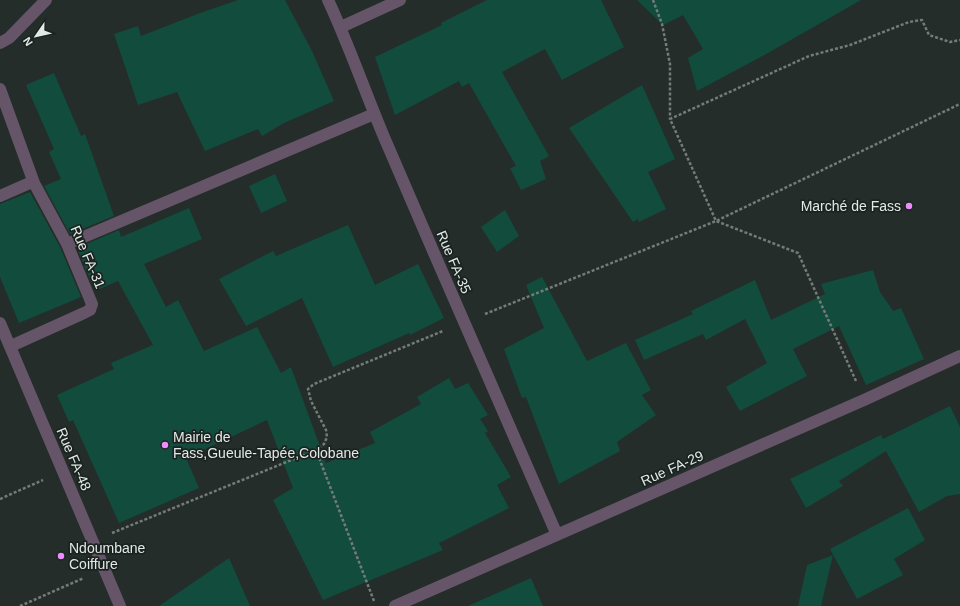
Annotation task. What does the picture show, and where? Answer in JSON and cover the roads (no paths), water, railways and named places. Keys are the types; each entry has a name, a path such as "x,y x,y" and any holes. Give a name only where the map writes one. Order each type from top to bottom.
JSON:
{"street":[{"path":"0,42 9,38 46,0"},
{"name":"Rue FA-35","path":"328,0 341,27 374,114 463,322 557,535"},
{"path":"341,27 400,0"},
{"name":"Rue FA-31","path":"0,89 34,182 67,244 92,304 90,310 11,346"},
{"path":"67,244 374,114"},
{"path":"0,196 34,182"},
{"name":"Rue FA-48","path":"0,323 120,606"},
{"name":"Rue FA-29","path":"395,606 864,400 960,356"}],"place":[{"name":"Marché de Fass","path":"909,206"},
{"name":"Mairie de Fass,Gueule-Tapée,Colobane","path":"165,445"},
{"name":"Ndoumbane Coiffure","path":"61,556"}]}
